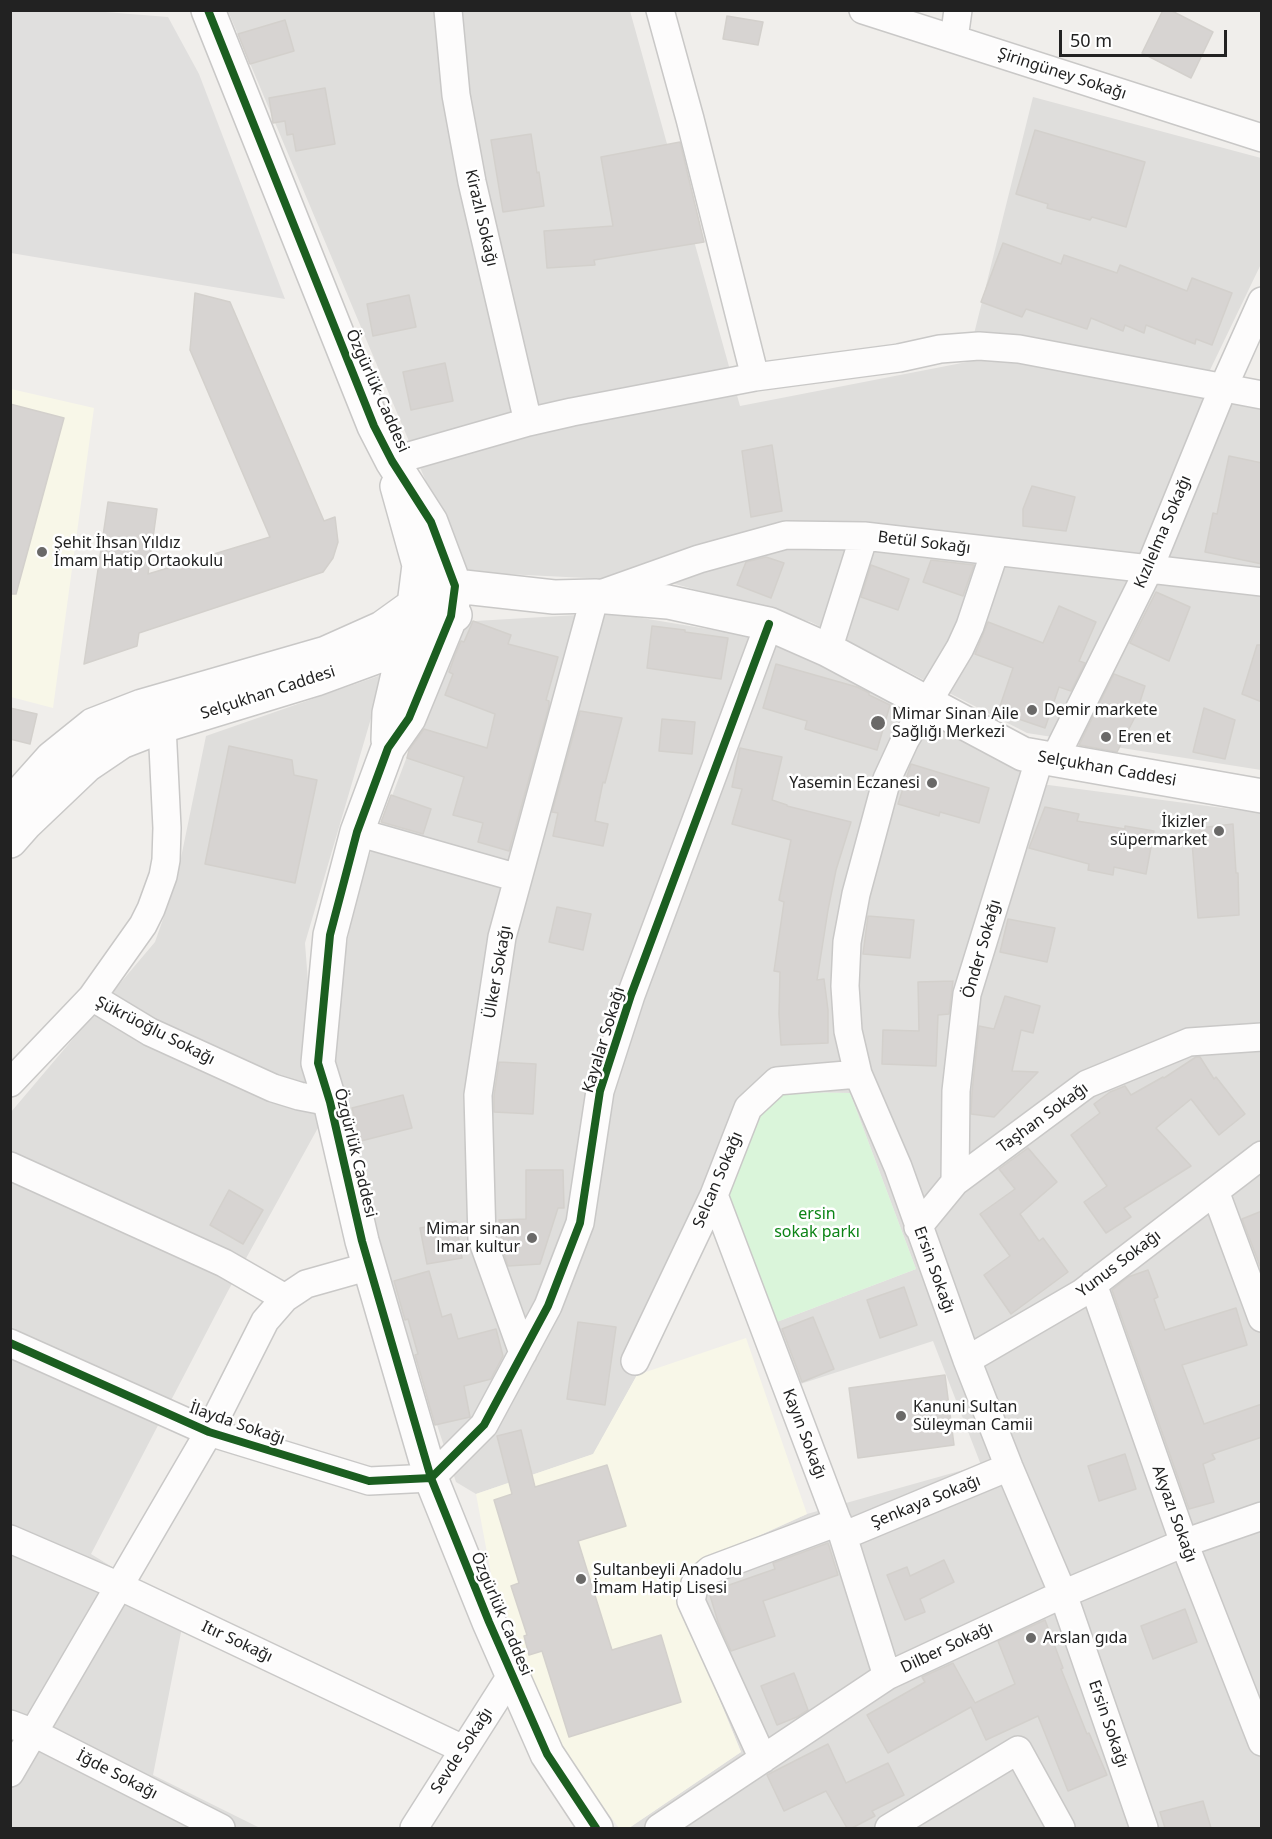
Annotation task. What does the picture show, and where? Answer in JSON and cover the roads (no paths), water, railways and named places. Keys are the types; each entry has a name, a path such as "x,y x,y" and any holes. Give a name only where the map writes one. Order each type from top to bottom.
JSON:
{"street":[{"name":"Özgürlük Caddesi","path":"208,10 375,426 392,461 431,522 453,601 410,718 387,748"},
{"name":"Kirazlı Sokağı","path":"448,10 456,95 472,182 528,422"},
{"path":"660,10 690,119 754,377"},
{"name":"Şiringüney Sokağı","path":"863,10 1262,138"},
{"path":"954,39 958,10"},
{"name":"Kızılelma Sokağı","path":"1047,758 1149,570 1223,388 1262,301"},
{"path":"392,461 528,422 572,412 754,377 899,358 940,349 979,346 1019,349 1262,395"},
{"name":"Özgürlük Caddesi","path":"392,461 402,509 419,565 406,646 389,713 387,748 357,832 330,935 318,1063 330,1102 362,1241 431,1478 547,1754 596,1828"},
{"name":"Betül Sokağı","path":"595,596 699,559 786,535 864,536 1262,582"},
{"path":"828,650 864,536"},
{"name":"Ersin Sokağı","path":"995,551 970,626 960,648 905,740 887,779 856,894 847,942 844,986 848,1031 858,1074 898,1167 967,1360 1009,1467 1063,1594 1144,1828"},
{"name":"Selçukhan Caddesi","path":"10,805 52,758 93,725 142,706 326,653 382,628 414,605 453,601 524,604 554,597 595,596 668,602 770,624 828,650 1023,754 1262,796"},
{"name":"Ülker Sokağı","path":"522,1353 482,1239 478,1095 502,937 595,596"},
{"name":"Selçukhan Caddesi","path":"10,841 87,765 121,742 162,726 316,679 406,646 453,601"},
{"name":"Kayalar Sokağı","path":"431,1478 484,1425 548,1306 580,1223 600,1091 631,995 770,624"},
{"path":"92,997 143,925 163,876 167,836 162,726"},
{"name":"Önder Sokağı","path":"955,1182 956,1091 968,994 1047,758"},
{"path":"357,832 518,878"},
{"name":"Şükrüoğlu Sokağı","path":"10,1083 92,997 150,1032 273,1088 330,1102"},
{"name":"Taşhan Sokağı","path":"918,1227 955,1182 1088,1084 1189,1042 1262,1037"},
{"name":"Selcan Sokağı","path":"635,1360 714,1195 748,1108 777,1081 858,1074"},
{"name":"Yunus Sokağı","path":"967,1360 1082,1293 1262,1155"},
{"path":"10,1166 224,1263 285,1298"},
{"path":"1215,1191 1262,1318"},
{"name":"Kayın Sokağı","path":"714,1195 841,1529 887,1676"},
{"path":"10,1773 22,1729 119,1586 209,1432 265,1321 285,1298 306,1284 370,1266"},
{"name":"Akyazı Sokağı","path":"1093,1284 1184,1543 1262,1742"},
{"name":"İlayda Sokağı","path":"10,1343 209,1432 369,1480 431,1478"},
{"name":"Şenkaya Sokağı","path":"764,1759 691,1601 695,1583 710,1570 841,1529 1009,1467"},
{"name":"Dilber Sokağı","path":"659,1828 887,1676 1063,1594 1184,1543 1262,1516"},
{"name":"Itır Sokağı","path":"10,1539 119,1586 463,1749"},
{"name":"Sevde Sokağı","path":"414,1828 512,1674"},
{"name":"İğde Sokağı","path":"22,1729 221,1828"},
{"path":"889,1828 1018,1750 1060,1828"}],"place":[{"name":"Şehit İhsan Yıldız İmam Hatip Ortaokulu","path":"42,552"},
{"name":"Demir markete","path":"1032,710"},
{"name":"Mimar Sinan Aile Sağlığı Merkezi","path":"878,723"},
{"name":"Eren et","path":"1106,737"},
{"name":"Yasemin Eczanesi","path":"932,783"},
{"name":"İkizler süpermarket","path":"1219,831"},
{"name":"Mimar sinan lmar kultur","path":"532,1238"},
{"name":"Kanuni Sultan Süleyman Camii","path":"901,1416"},
{"name":"Sultanbeyli Anadolu İmam Hatip Lisesi","path":"581,1579"},
{"name":"Arslan gıda","path":"1031,1638"}],"park label":[{"name":"ersin sokak parkı","path":"817,1223"}]}
